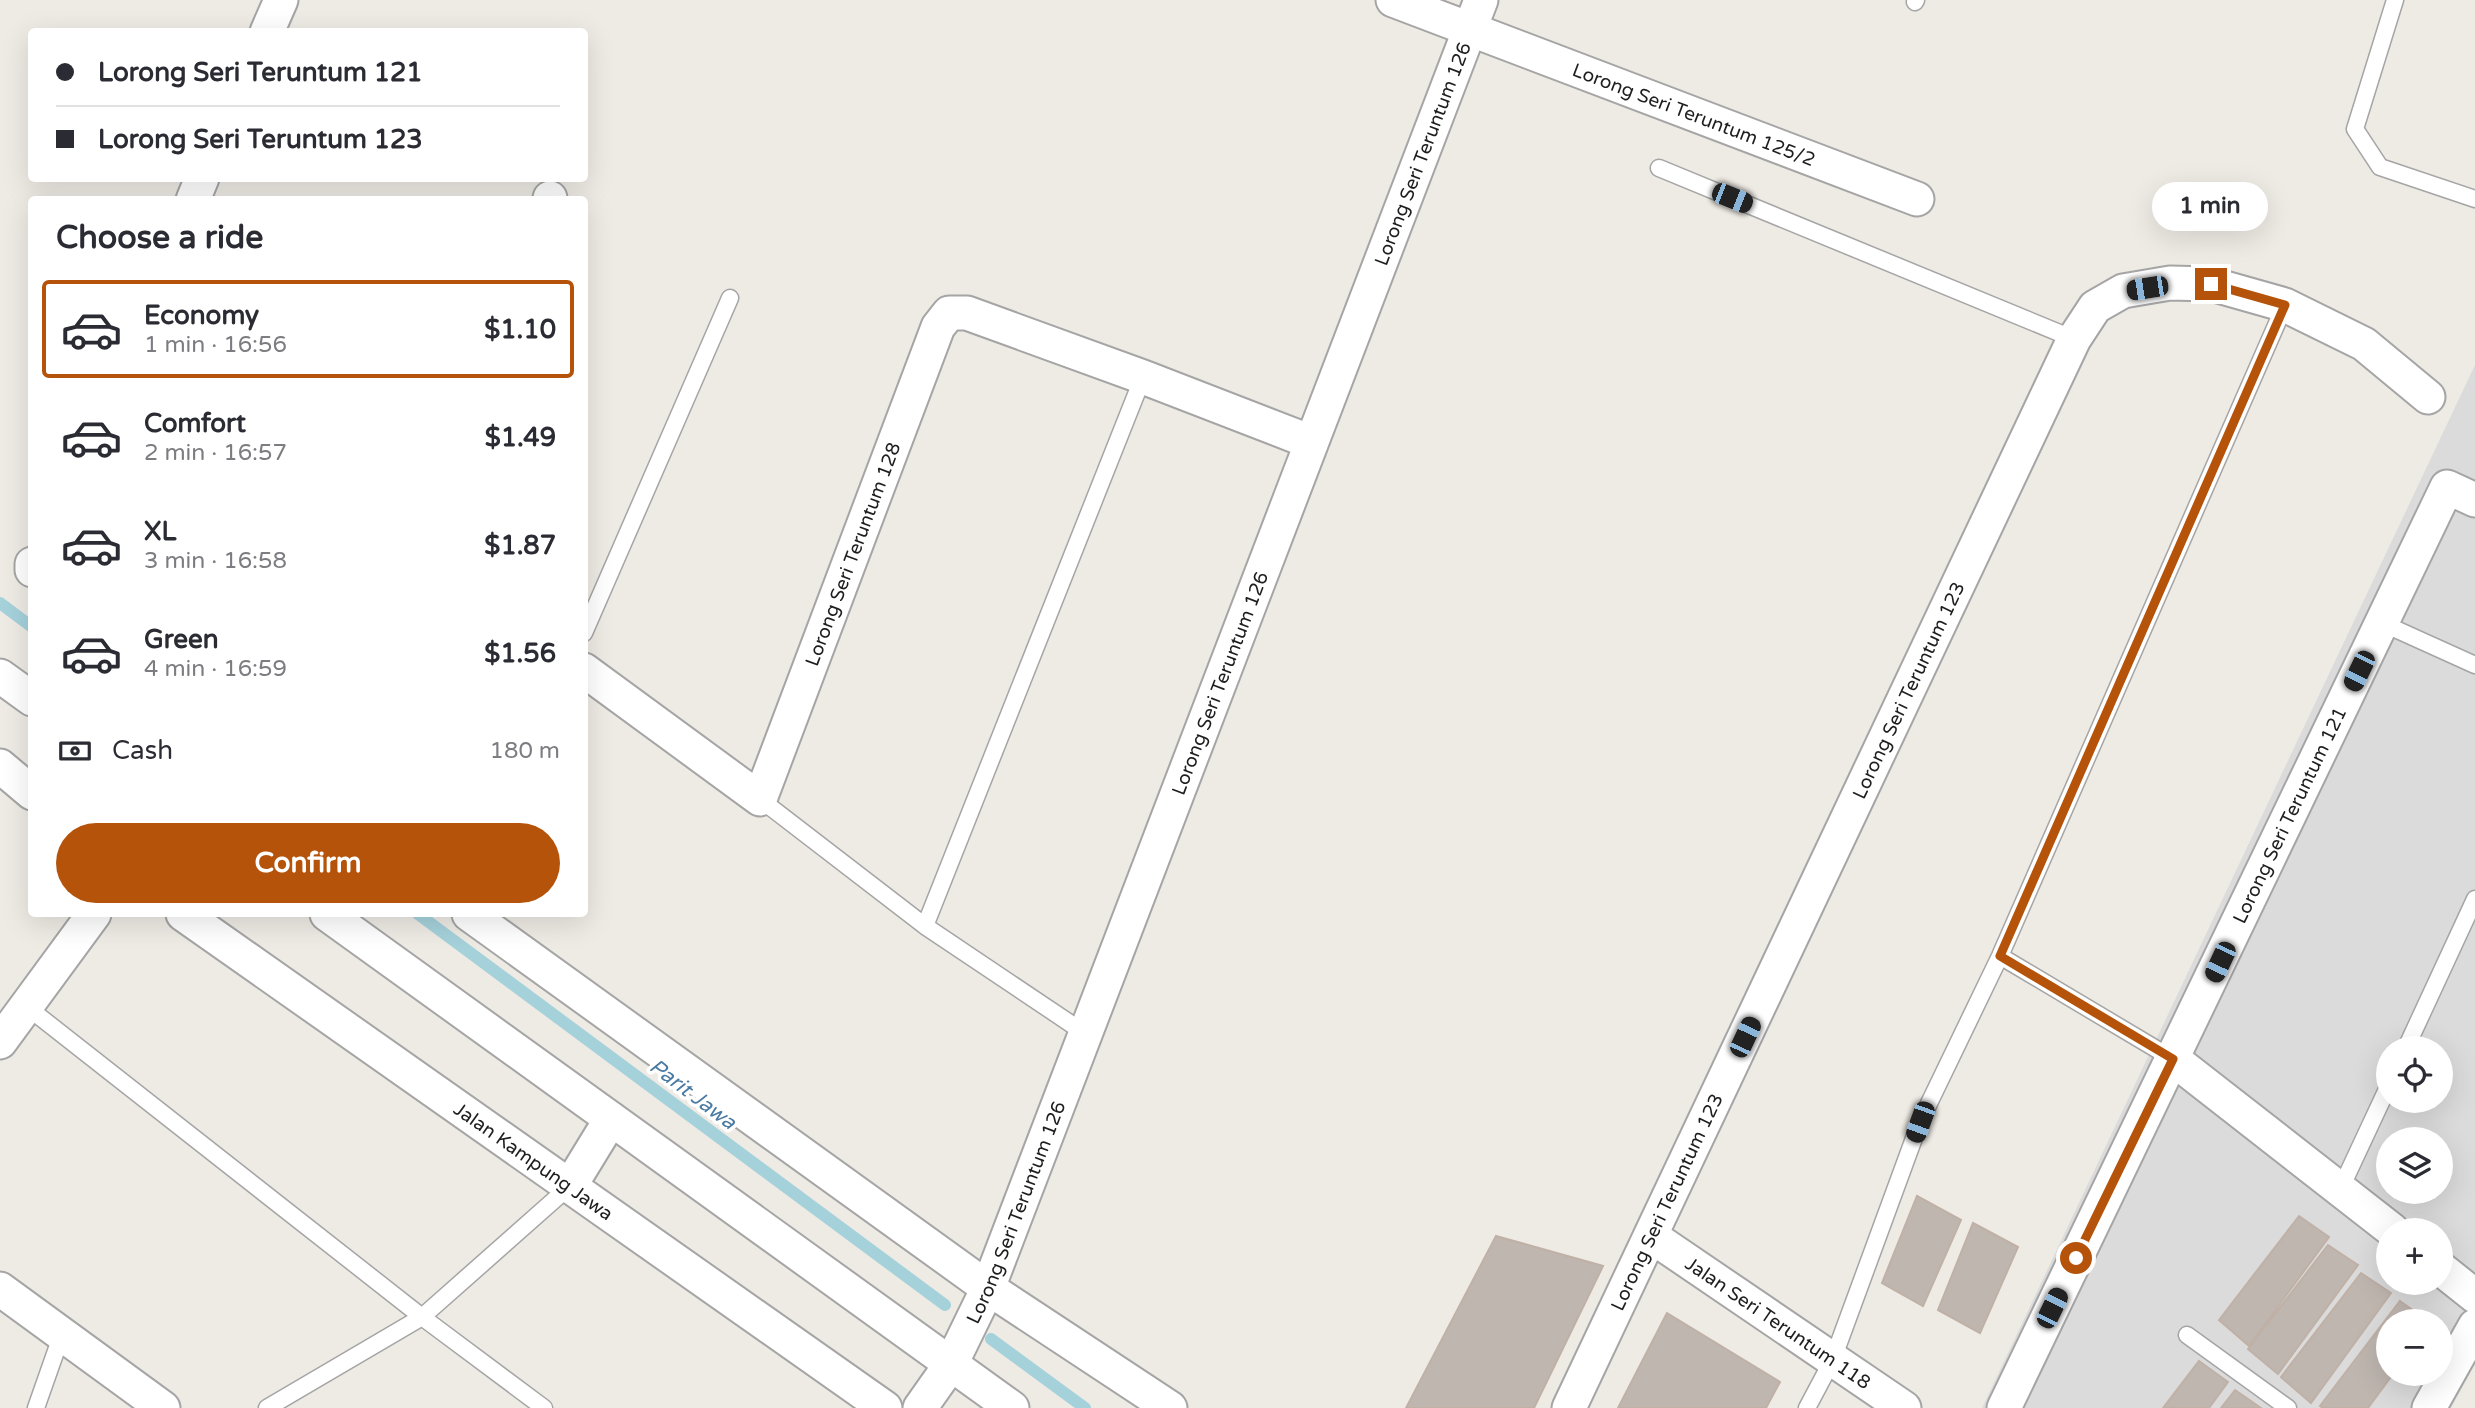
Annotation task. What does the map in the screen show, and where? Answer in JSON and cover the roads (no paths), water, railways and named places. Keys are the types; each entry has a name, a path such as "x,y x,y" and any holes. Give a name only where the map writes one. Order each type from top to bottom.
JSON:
{"street":[{"path":"269,28 281,0"},
{"name":"Lorong Seri Teruntum 125/2","path":"1393,0 1476,15 1917,199"},
{"name":"Lorong Seri Teruntum 126","path":"920,1408 955,1356 985,1293 1476,15"},
{"name":"Lorong Seri Teruntum 123","path":"1569,1408 2074,339 2095,307 2123,291 2170,284 2211,284 2285,305 2364,344 2428,397"},
{"name":"Lorong Seri Teruntum 128","path":"760,799 938,327 949,313 967,313 1143,377"},
{"path":"1143,377 1311,442"},
{"name":"Lorong Seri Teruntum 121","path":"2004,1408 2382,623 2461,494"},
{"path":"588,673 760,799"},
{"path":"0,677 28,696"},
{"path":"0,766 28,790"},
{"path":"0,1042 91,917"},
{"name":"Jalan Kampung Jawa","path":"187,917 885,1408"},
{"path":"331,917 611,1119 955,1356 1012,1408"},
{"path":"473,917 985,1293 1170,1408"},
{"path":"2173,1059 2376,1218"},
{"path":"570,1186 611,1119"},
{"name":"Jalan Seri Teruntum 118","path":"1651,1237 1904,1408"},
{"path":"2453,1279 2475,1296"},
{"path":"0,1289 163,1408"},
{"path":"2429,1408 2475,1326"}],"lane":[{"path":"2395,0 2356,129 2380,167 2475,199"},
{"path":"1659,168 2074,339"},
{"path":"588,624 730,298"},
{"path":"1807,1408 1833,1359 1920,1122 2000,956 2285,305"},
{"path":"925,926 1143,377"},
{"path":"2382,623 2475,665"},
{"path":"760,799 925,926 1086,1034"},
{"path":"2412,1036 2475,899"},
{"path":"2000,956 2173,1059"},
{"path":"26,1006 422,1317 544,1408"},
{"path":"2340,1190 2376,1113"},
{"path":"267,1408 422,1317 570,1186"},
{"path":"36,1408 62,1334"},
{"path":"2187,1335 2288,1408"}],"waterway":[{"name":"Parit Jawa","path":"0,603 28,624"},
{"name":"Parit Jawa","path":"422,917 945,1305"},
{"name":"Parit Jawa","path":"991,1339 1085,1408"}]}
